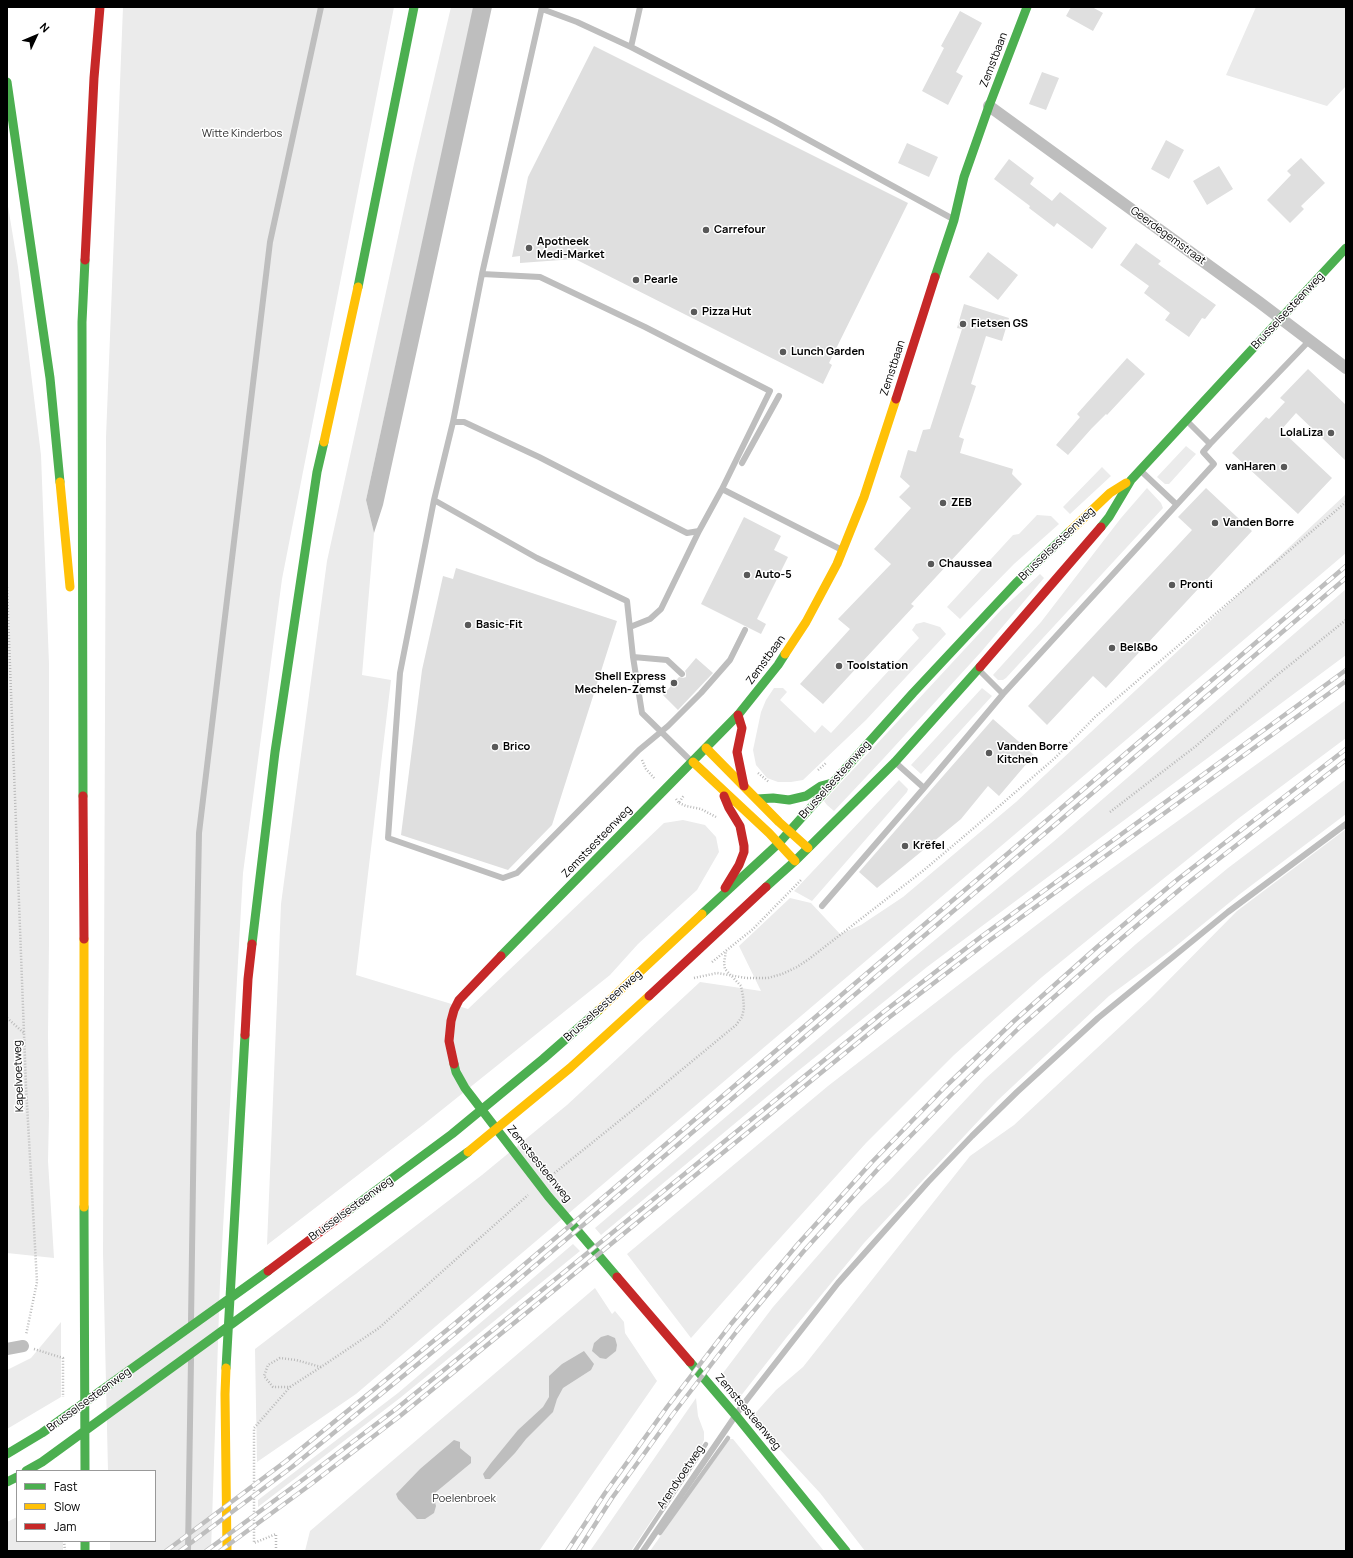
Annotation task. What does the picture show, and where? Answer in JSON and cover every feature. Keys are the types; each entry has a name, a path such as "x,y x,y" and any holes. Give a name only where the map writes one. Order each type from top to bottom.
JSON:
{"main road":[{"path":"85,1470 82,322 94,78 100,7"},
{"path":"227,1551 225,1394 248,987 271,791 317,472 356,297 414,7"},
{"name":"Zemstbaan","path":"666,790 738,715 778,665 806,622 843,550 864,497 954,220 964,177 989,106 1027,7"},
{"path":"7,82 50,378 71,599"},
{"name":"Brusselsesteenweg","path":"28,1470 42,1462 467,1153 576,1063 795,861 895,762 978,669 1109,517 1131,480 1346,248"},
{"name":"Brusselsesteenweg","path":"7,1454 42,1433 280,1262 452,1134 509,1088 621,991 779,843 918,687 1016,583 1110,493 1131,480"},
{"path":"73,622 82,717"},
{"path":"738,715 742,728 737,752 744,786"},
{"path":"706,748 808,848"},
{"path":"693,762 779,843 795,861"},
{"path":"757,799 773,798 789,800 806,796 821,786 832,783"},
{"path":"716,901 730,882 744,852 740,826 729,808 721,788"},
{"name":"Zemstsesteenweg","path":"666,790 459,1000 451,1021 449,1041 451,1056 456,1072 465,1088 539,1184 736,1415 846,1551"},
{"path":"7,1482 16,1478"}],"street":[{"name":"Geerdegemstraat","path":"989,106 1346,368"},
{"path":"7,1349 23,1346"}],"lane":[{"path":"191,1337 199,833 270,242 320,7"},
{"path":"631,47 640,7"},
{"path":"745,630 730,660 661,732 639,750 517,873 503,878 388,838 400,673 434,500 453,422 482,274 542,8 577,22 631,47 774,121 954,220"},
{"path":"482,274 540,277 645,327 770,391 661,609 650,619 630,627"},
{"path":"822,906 1003,694 1214,464 1203,452 1309,341"},
{"path":"742,463 779,396"},
{"path":"1187,420 1210,444"},
{"path":"453,422 464,422 527,452 687,533 700,531"},
{"path":"1140,470 1176,504"},
{"path":"722,489 843,550"},
{"path":"434,500 537,558 627,601 633,657 642,712 693,762"},
{"path":"633,657 666,660 682,674"},
{"path":"978,669 1003,694"},
{"path":"895,762 924,788"},
{"name":"Arendvoetweg","path":"643,1551 736,1415 838,1283 928,1182 1017,1092 1092,1023 1158,968 1244,900 1346,824"},
{"path":"188,1551 191,1345"}],"path":[{"path":"696,975 689,980 703,975 717,973 746,978 768,978 782,974 797,967 924,870 1055,758 1095,717 1346,502"},
{"name":"Kapelvoetweg","path":"7,588 25,1034 37,1282 23,1346"},
{"path":"1110,812 1196,746 1276,676 1346,620"},
{"path":"756,770 766,781 771,783"},
{"path":"680,803 708,812 721,822"},
{"path":"708,966 753,929 789,893"},
{"path":"276,1551 276,1534 254,1543 254,1428 290,1387 379,1328 539,1184 639,1106 736,1025 742,1017 744,1008 743,996 741,986 725,969 724,963 726,951"},
{"path":"7,1018 25,1034"},
{"path":"23,1346 63,1358 63,1403"},
{"path":"290,1387 273,1387 264,1376 268,1365 280,1358 296,1360 321,1367"}],"green space":[{"name":"Witte Kinderbos","path":"123,7 394,7 282,579 243,873 220,1282 211,1551 110,1551 110,1542 156,1542 156,1470 108,1470 103,1253 106,437"},
{"path":"451,7 474,7 366,500 374,533 362,675 391,680 356,975 468,1009 664,823 683,820 705,825 716,837 719,852 697,890 638,944 610,975 423,1125 267,1245 281,904 327,561 414,164"},
{"path":"1256,7 1346,7 1346,86 1327,106 1226,75"},
{"path":"7,200 18,267 41,455 49,664 48,1161 54,1258 7,1253"},
{"path":"1186,446 1196,454 1169,484 1165,484 1157,477"},
{"path":"1102,467 1111,476 1070,514 1063,507"},
{"path":"1147,488 1161,503 1163,508 1006,678 1003,680 998,680 993,675 1041,622 1121,518"},
{"path":"1346,494 1346,553 356,1394 257,1462 255,1349 482,1175 567,1105 700,982 761,991 739,946 790,898 811,903 840,934 861,925 903,897 1016,802"},
{"path":"1037,515 1051,516 1059,524 1014,564 960,619 947,607 1013,535 1019,534"},
{"path":"1040,574 1044,578 981,652 883,759 834,811 827,805 824,801 1001,610"},
{"path":"1346,589 1346,655 927,967 793,1075 601,1235 595,1228 906,964 1053,842"},
{"path":"924,622 940,627 946,634 866,720 803,780 778,782 767,778 756,765 753,750 761,712 766,700 774,688 783,688 787,692 780,700 815,733 822,725 831,733 919,638 912,630 916,624"},
{"path":"982,688 992,696 921,774 911,765"},
{"path":"1346,700 1346,738 1239,818 1132,904 1042,977 954,1055 866,1143 691,1338 627,1254 828,1086 948,993 1086,887"},
{"path":"1346,779 1346,814 1240,894 1170,951 1109,996 997,1101 864,1243 740,1397 720,1377 773,1307 861,1206 889,1181 985,1079 1136,944 1228,868"},
{"path":"899,780 908,789 907,792 812,901 794,891"},
{"path":"1346,829 1346,1551 865,1551 820,1493 751,1418 776,1390 803,1367 970,1156 1014,1125 1150,999 1237,911"},
{"path":"573,1244 580,1251 400,1398 258,1507 258,1500 398,1393"},
{"name":"Poelenbroek","path":"595,1288 612,1314 615,1311 624,1322 625,1333 657,1381 539,1551 305,1551 310,1531"},
{"path":"61,1322 61,1397 7,1429 7,1370 31,1358"},
{"path":"696,1398 698,1416 704,1432 704,1440 701,1447 631,1551 590,1551"},
{"path":"729,1439 733,1439 824,1551 650,1551"},
{"path":"16,1518 16,1542 63,1542 63,1551 7,1551 7,1522"}],"shaded area":[{"path":"473,7 492,7 383,505 374,533 366,500"},
{"path":"608,1335 615,1338 617,1345 616,1351 606,1359 600,1358 592,1351 594,1343 601,1337"},
{"path":"584,1351 594,1364 591,1370 563,1388 557,1399 553,1412 490,1479 485,1479 483,1474 491,1463 518,1430 543,1407 549,1397 549,1376 562,1364"},
{"path":"454,1440 460,1442 460,1448 471,1457 471,1463 436,1492 434,1498 436,1506 434,1513 425,1519 417,1519 398,1499 396,1494 420,1469"}],"building":[{"path":"1071,7 1092,7 1103,13 1093,31 1066,16"},
{"path":"960,11 982,23 956,72 963,76 948,105 922,91 944,48 941,46"},
{"name":"Carrefour","path":"594,46 908,203 829,363 832,365 823,384 575,259 520,263 520,256 512,257 528,177"},
{"path":"1042,72 1059,78 1046,110 1029,104"},
{"path":"1166,140 1184,150 1169,179 1151,169"},
{"path":"907,143 938,157 929,177 898,163"},
{"path":"1301,158 1325,183 1301,206 1304,209 1290,223 1267,200 1291,175 1287,171"},
{"path":"1009,159 1034,178 1030,184 1052,201 1060,192 1107,228 1092,249 1057,223 1054,227 1029,208 1030,206 994,179"},
{"path":"1219,166 1233,189 1207,205 1193,181"},
{"path":"1136,243 1161,261 1158,264 1216,305 1205,319 1202,318 1189,337 1165,320 1170,313 1144,293 1149,286 1120,265"},
{"path":"988,252 1018,275 998,300 969,277"},
{"path":"964,304 1009,318 1002,341 986,336 971,384 976,386 959,437 964,439 960,453 1013,469 1012,474 1022,484 911,604 914,606 823,704 800,684 850,629 838,619 891,564 874,549 911,508 899,497 910,486 900,477 908,450 916,452 923,430 930,429 962,329 957,328"},
{"path":"1127,358 1145,374 1107,415 1106,414 1092,428 1068,455 1056,445 1080,417 1077,414"},
{"path":"1308,369 1346,405 1346,461 1296,413 1281,430 1332,478 1298,514 1232,453 1266,417 1269,419 1285,402 1280,398"},
{"path":"1206,488 1252,531 1106,688 1093,676 1047,725 1028,706 1192,530 1178,517"},
{"name":"Auto-5","path":"744,517 781,536 774,550 788,557 757,619 766,624 761,634 701,604"},
{"name":"Brico","path":"456,568 617,621 552,825 508,870 401,835 422,670 443,576 453,579"},
{"path":"696,658 713,673 678,710 663,695 679,677 686,677 685,671"},
{"name":"Krëfel","path":"993,719 1034,755 999,796 988,786 961,819 877,888 859,872"}],"waterway":[{"path":"660,1533 728,1438"},
{"path":"635,1551 706,1444"}],"railway":[{"path":"166,1551 286,1461 453,1325 1346,566"},
{"path":"180,1551 292,1467 457,1332 1346,578"},
{"path":"206,1551 396,1409 882,1013 982,936 1346,670"},
{"path":"220,1551 400,1416 887,1019 986,943 1346,681"},
{"path":"567,1551 605,1493 667,1407 731,1324 797,1245 871,1163 945,1087 1014,1021 1097,947 1178,879 1346,749"},
{"path":"578,1551 612,1498 673,1414 737,1331 803,1252 878,1169 1020,1027 1103,954 1184,886 1346,760"}],"traffic: fast":[{"path":"358,287 414,7"},
{"path":"935,277 954,220 964,177 989,106 1027,7"},
{"path":"7,82 50,378 60,482"},
{"path":"1101,527 1109,517 1131,480 1346,248"},
{"path":"83,796 82,322 85,260"},
{"path":"252,944 275,752 317,472 324,442"},
{"path":"702,914 779,843 913,693 1016,583 1070,531"},
{"path":"501,956 738,715 785,654"},
{"path":"766,887 795,861 895,762 980,667"},
{"path":"757,799 773,798 789,800 806,796 821,786 832,783"},
{"path":"348,1211 452,1134 543,1059 599,1010"},
{"path":"226,1368 245,1035"},
{"path":"454,1064 456,1072 465,1088 548,1196 617,1277"},
{"path":"28,1470 42,1462 468,1152"},
{"path":"84,1207 85,1470"},
{"path":"7,1454 42,1433 268,1271"},
{"path":"690,1362 738,1418 846,1551"},
{"path":"7,1482 16,1478"},
{"path":"85,1542 85,1551"}],"traffic: slow":[{"path":"324,442 358,287"},
{"path":"785,654 806,622 837,564 864,497 896,399"},
{"path":"60,482 70,587"},
{"path":"1070,531 1110,493 1126,483"},
{"path":"706,748 779,822 808,848"},
{"path":"693,762 769,833 795,861"},
{"path":"599,1010 702,914"},
{"path":"84,939 84,1207"},
{"path":"468,1152 570,1068 649,996"},
{"path":"226,1368 227,1551"}],"traffic: jam":[{"path":"85,260 94,78 100,7"},
{"path":"896,399 935,277"},
{"path":"980,667 1101,527"},
{"path":"738,715 742,728 737,752 744,786"},
{"path":"83,796 84,939"},
{"path":"724,796 729,808 740,826 744,846 744,852 739,865 725,888"},
{"path":"649,996 766,887"},
{"path":"245,1035 248,979 252,944"},
{"path":"454,1064 449,1041 451,1021 454,1010 459,1000 501,956"},
{"path":"268,1271 348,1211"},
{"path":"617,1277 690,1362"}],"place":[{"name":"Carrefour","path":"706,230"},
{"name":"Apotheek Medi-Market","path":"529,248"},
{"name":"Pearle","path":"636,280"},
{"name":"Pizza Hut","path":"694,312"},
{"name":"Fietsen GS","path":"963,324"},
{"name":"Lunch Garden","path":"783,352"},
{"name":"LolaLiza","path":"1331,433"},
{"name":"vanHaren","path":"1284,467"},
{"name":"ZEB","path":"943,503"},
{"name":"Vanden Borre","path":"1215,523"},
{"name":"Chaussea","path":"931,564"},
{"name":"Auto-5","path":"747,575"},
{"name":"Pronti","path":"1172,585"},
{"name":"Basic-Fit","path":"468,625"},
{"name":"Bel&Bo","path":"1112,648"},
{"name":"Toolstation","path":"839,666"},
{"name":"Shell Express Mechelen-Zemst","path":"674,683"},
{"name":"Brico","path":"495,747"},
{"name":"Vanden Borre Kitchen","path":"989,753"},
{"name":"Krëfel","path":"905,846"}]}
